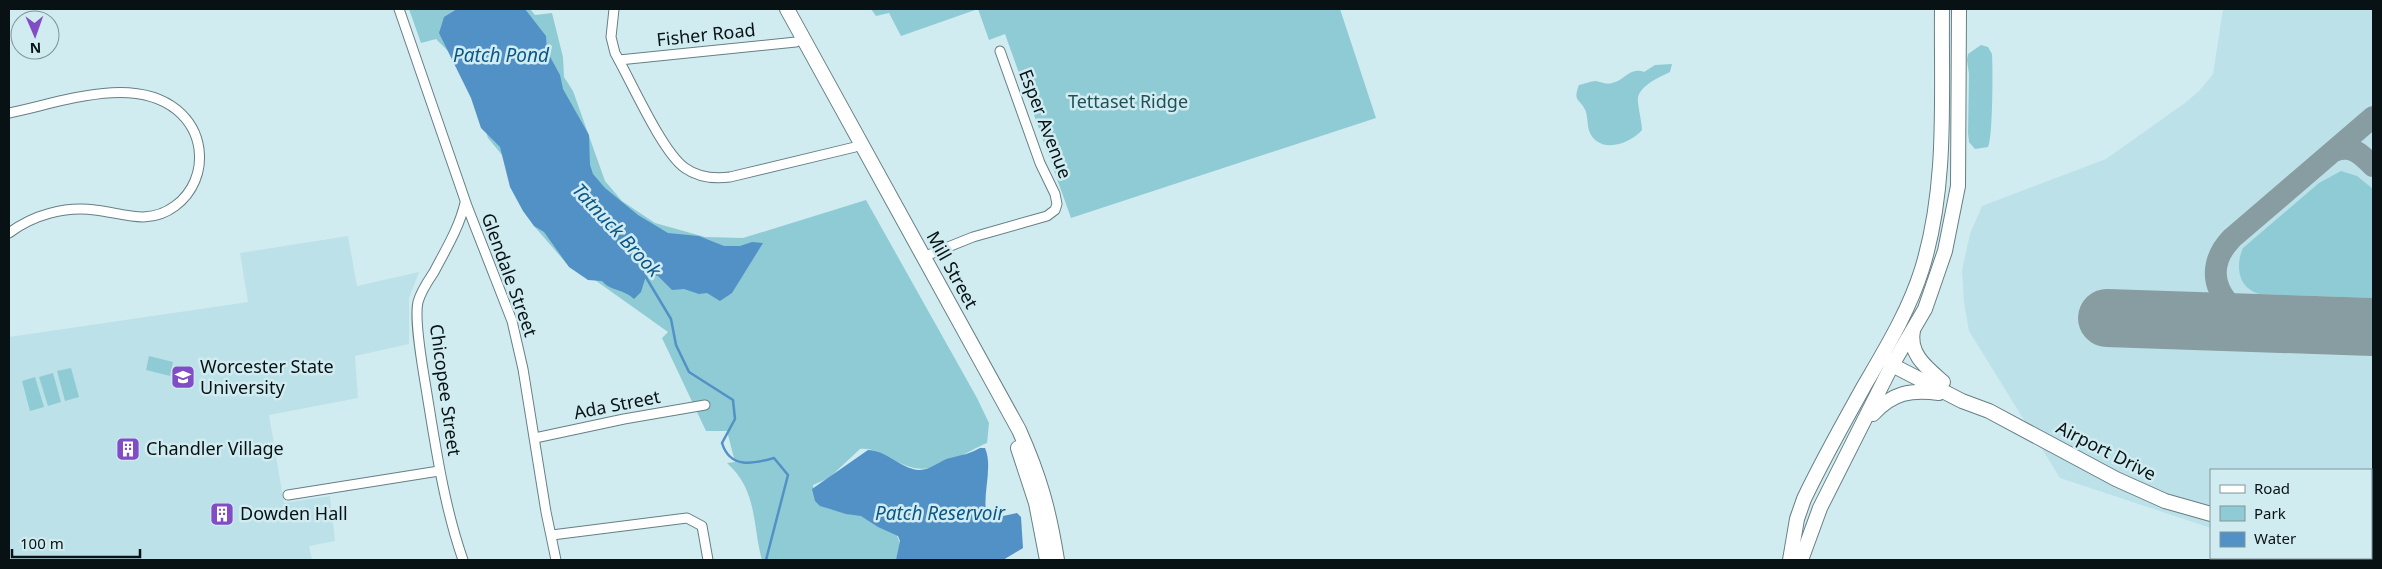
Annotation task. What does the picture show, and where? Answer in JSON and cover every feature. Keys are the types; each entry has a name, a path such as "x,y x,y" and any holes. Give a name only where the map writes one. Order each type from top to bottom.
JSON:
{"main road":[{"name":"Mill Street","path":"778,9 1019,451 1051,555"},
{"name":"Mill Street","path":"787,9 1019,430 1049,508 1051,555"},
{"path":"1790,560 1797,519 1804,499 1903,315 1921,270 1937,205 1940,173 1942,9"},
{"path":"1895,361 1925,309 1937,278 1945,251 1958,186 1958,9"},
{"path":"1914,328 1912,338 1916,354 1920,361 1943,382"},
{"name":"Airport Drive","path":"1883,354 1962,401"},
{"name":"Airport Drive","path":"1895,361 1943,382 1989,411 2116,480 2165,501 2210,514"},
{"name":"Airport Drive","path":"1801,560 1820,508 1895,361"},
{"name":"Airport Drive","path":"1854,442 1882,403 1894,396 1919,390 1940,393 1989,411"}],"street":[{"name":"Glendale Street","path":"399,9 465,203 512,321 556,560"},
{"path":"614,9 611,36 619,60 671,154 686,169 699,176 711,178 730,177 855,148"},
{"name":"Fisher Road","path":"619,60 796,42"},
{"name":"Esper Avenue","path":"923,256 973,237 1047,216 1054,210 1056,204 1055,194 1040,163 1000,51"},
{"path":"9,113 113,93 142,94 161,100 186,119 196,138 200,160 194,182 187,194 170,209 157,216 135,218 96,210 67,210 31,220 9,233"},
{"name":"Chicopee Street","path":"463,560 439,471 419,348 418,303 461,221 465,203"},
{"name":"Ada Street","path":"535,438 624,419 705,405"},
{"path":"288,495 439,471"},
{"path":"552,535 687,518 702,526 708,560"}],"shaded area":[{"path":"2223,9 2373,9 2373,560 2304,559 2372,559 2372,469 2210,469 2210,528 2060,478 1969,331 1964,303 1962,270 1970,234 1982,206 2106,159 2185,103 2199,91 2213,74"},
{"name":"Worcester State University","path":"348,236 357,286 419,272 409,298 409,344 355,356 358,398 269,415 284,503 330,496 335,541 309,546 312,560 9,560 9,337 248,302 240,253"}],"green space":[{"path":"409,9 530,9 535,15 552,13 563,57 564,77 573,91 605,181 622,201 655,223 705,237 743,238 866,200 977,398 989,423 987,443 942,465 923,469 914,468 881,453 860,449 829,478 813,485 818,502 823,506 860,515 895,531 900,543 897,558 894,560 762,560 749,497 737,474 727,463 735,462 727,431 706,431 662,338 668,332 571,263 567,264 534,226 508,173 502,155 488,138 478,108 449,52 436,39 421,43"},
{"path":"871,9 978,9 901,36 889,13 876,16"},
{"name":"Tettaset Ridge","path":"978,9 1340,9 1376,118 1071,218 1005,34 989,40"},
{"path":"1981,45 1988,47 1992,54 1992,118 1988,147 1975,149 1969,142 1968,133 1969,74 1967,60 1968,54"},
{"path":"1672,64 1670,72 1646,85 1640,93 1638,100 1642,130 1631,139 1617,144 1602,144 1596,141 1590,133 1586,112 1576,95 1579,85 1592,81 1610,84 1631,72 1644,72 1655,65"},
{"path":"2341,171 2357,176 2373,189 2373,298 2259,294 2252,291 2240,276 2239,262 2243,248 2319,183"},
{"path":"149,356 173,362 170,376 146,370"},
{"path":"71,368 79,397 65,401 57,371"},
{"path":"53,373 61,402 48,406 39,377"},
{"path":"35,377 44,407 30,411 22,381"}],"water":[{"name":"Patch Pond","path":"457,9 525,9 546,36 547,51 560,75 563,89 589,135 590,165 593,174 605,188 638,215 668,233 699,236 724,246 740,246 752,242 763,243 732,293 720,301 707,293 699,294 684,289 672,290 658,276 648,274 641,292 634,299 626,293 609,287 602,281 588,280 569,267 544,232 534,226 523,211 510,187 500,147 481,128 471,98 439,33 444,17"},
{"name":"Patch Reservoir","path":"985,448 988,463 986,511 994,518 1017,513 1021,517 1023,548 1003,560 896,560 900,541 898,536 878,527 861,516 846,514 820,506 815,501 812,489 868,450 881,453 911,469 922,470 946,459"}],"waterway":[{"name":"Tatnuck Brook","path":"644,274 671,319 676,345 689,372 733,400 735,419 722,443 726,451 736,461 750,463 774,458 788,475 766,560"}],"taxiway":[{"path":"2263,323 2249,318 2236,310 2219,290 2216,277 2217,264 2222,251 2232,238 2373,117"},
{"path":"2334,151 2340,149 2356,151 2373,166"}],"runway":[{"path":"2107,318 2373,327"}],"place":[{"name":"Worcester State University","path":"183,377"},
{"name":"Chandler Village","path":"128,449"},
{"name":"Dowden Hall","path":"222,514"}]}
